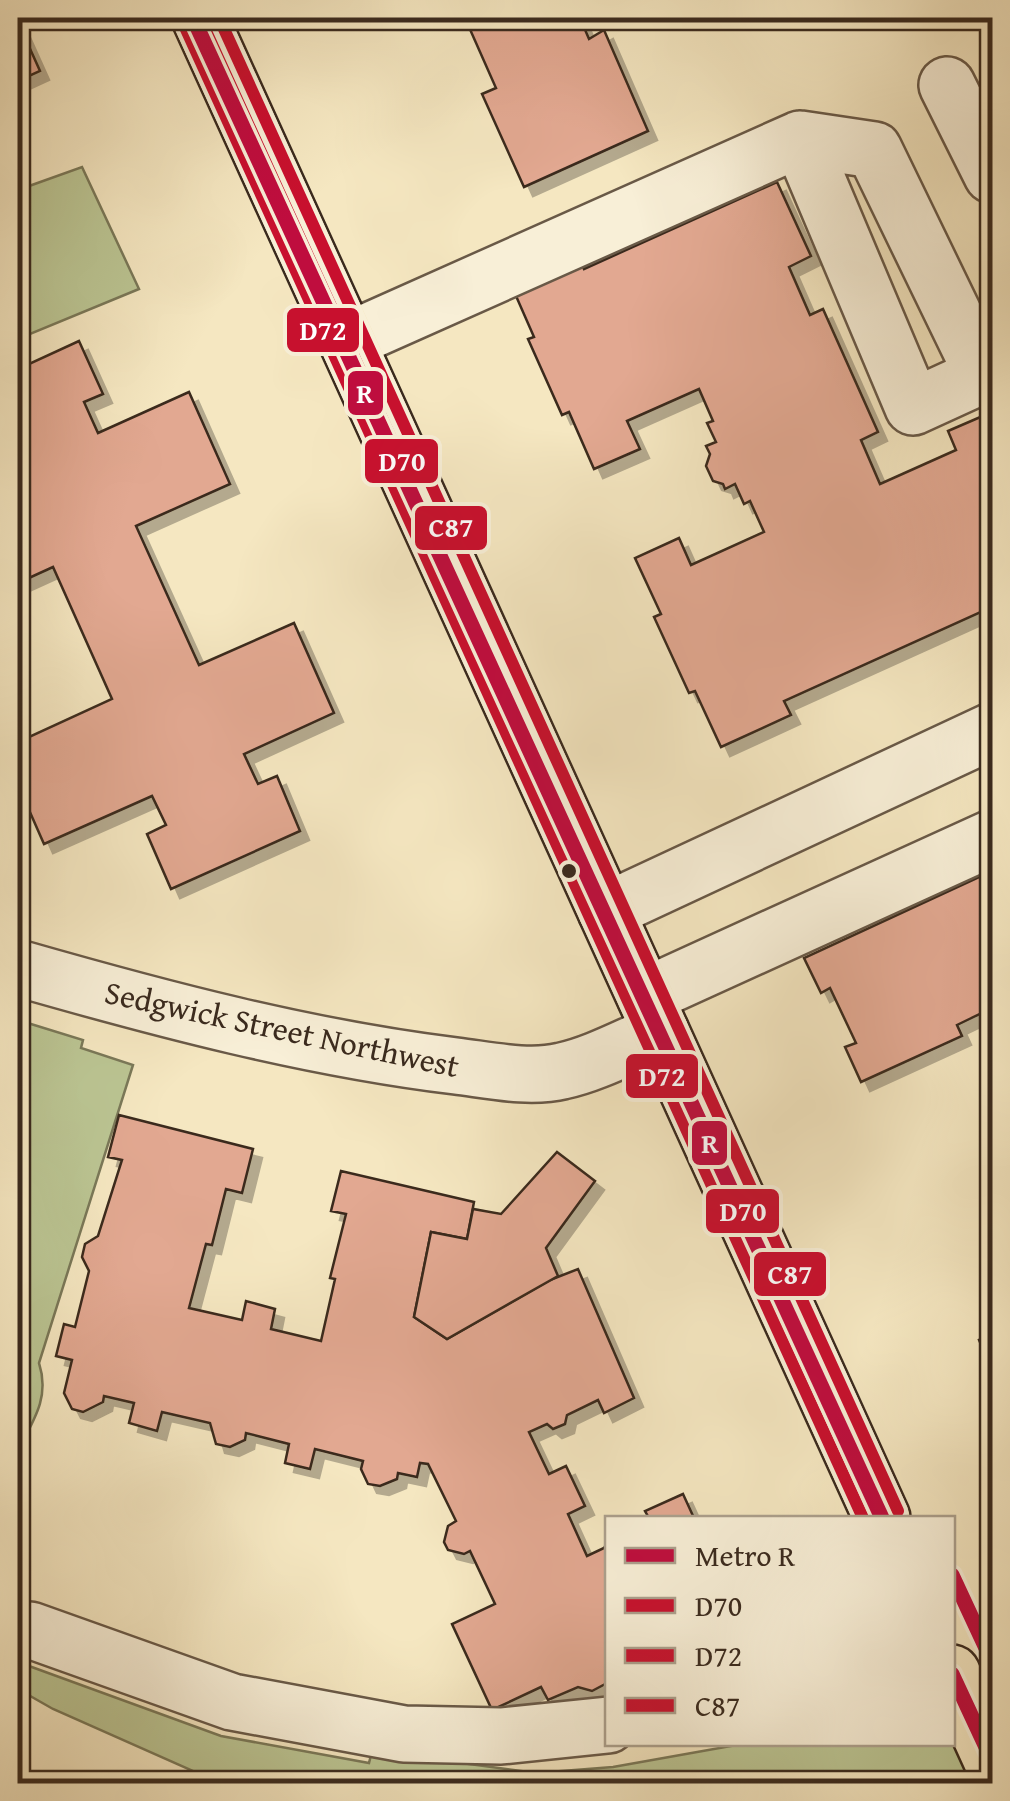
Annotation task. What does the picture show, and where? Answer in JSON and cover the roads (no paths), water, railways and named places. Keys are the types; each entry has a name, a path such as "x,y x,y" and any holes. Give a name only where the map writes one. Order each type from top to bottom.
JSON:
{"main road":[{"path":"200,18 881,1516"},
{"path":"955,1681 992,1762"}],"street":[{"path":"947,85 992,175"},
{"path":"348,341 800,139 874,150 983,375 913,407 800,139"},
{"path":"606,911 992,731"},
{"name":"Sedgwick Street Northwest","path":"18,968 242,1026 392,1057 483,1070 562,1071 653,1014 992,838"},
{"path":"30,1630 232,1702 404,1734 501,1736 605,1726"}],"metro line":[{"name":"R","path":"193,18 881,1516"},
{"name":"R","path":"955,1581 992,1661"},
{"name":"R","path":"955,1680 992,1760"}]}
